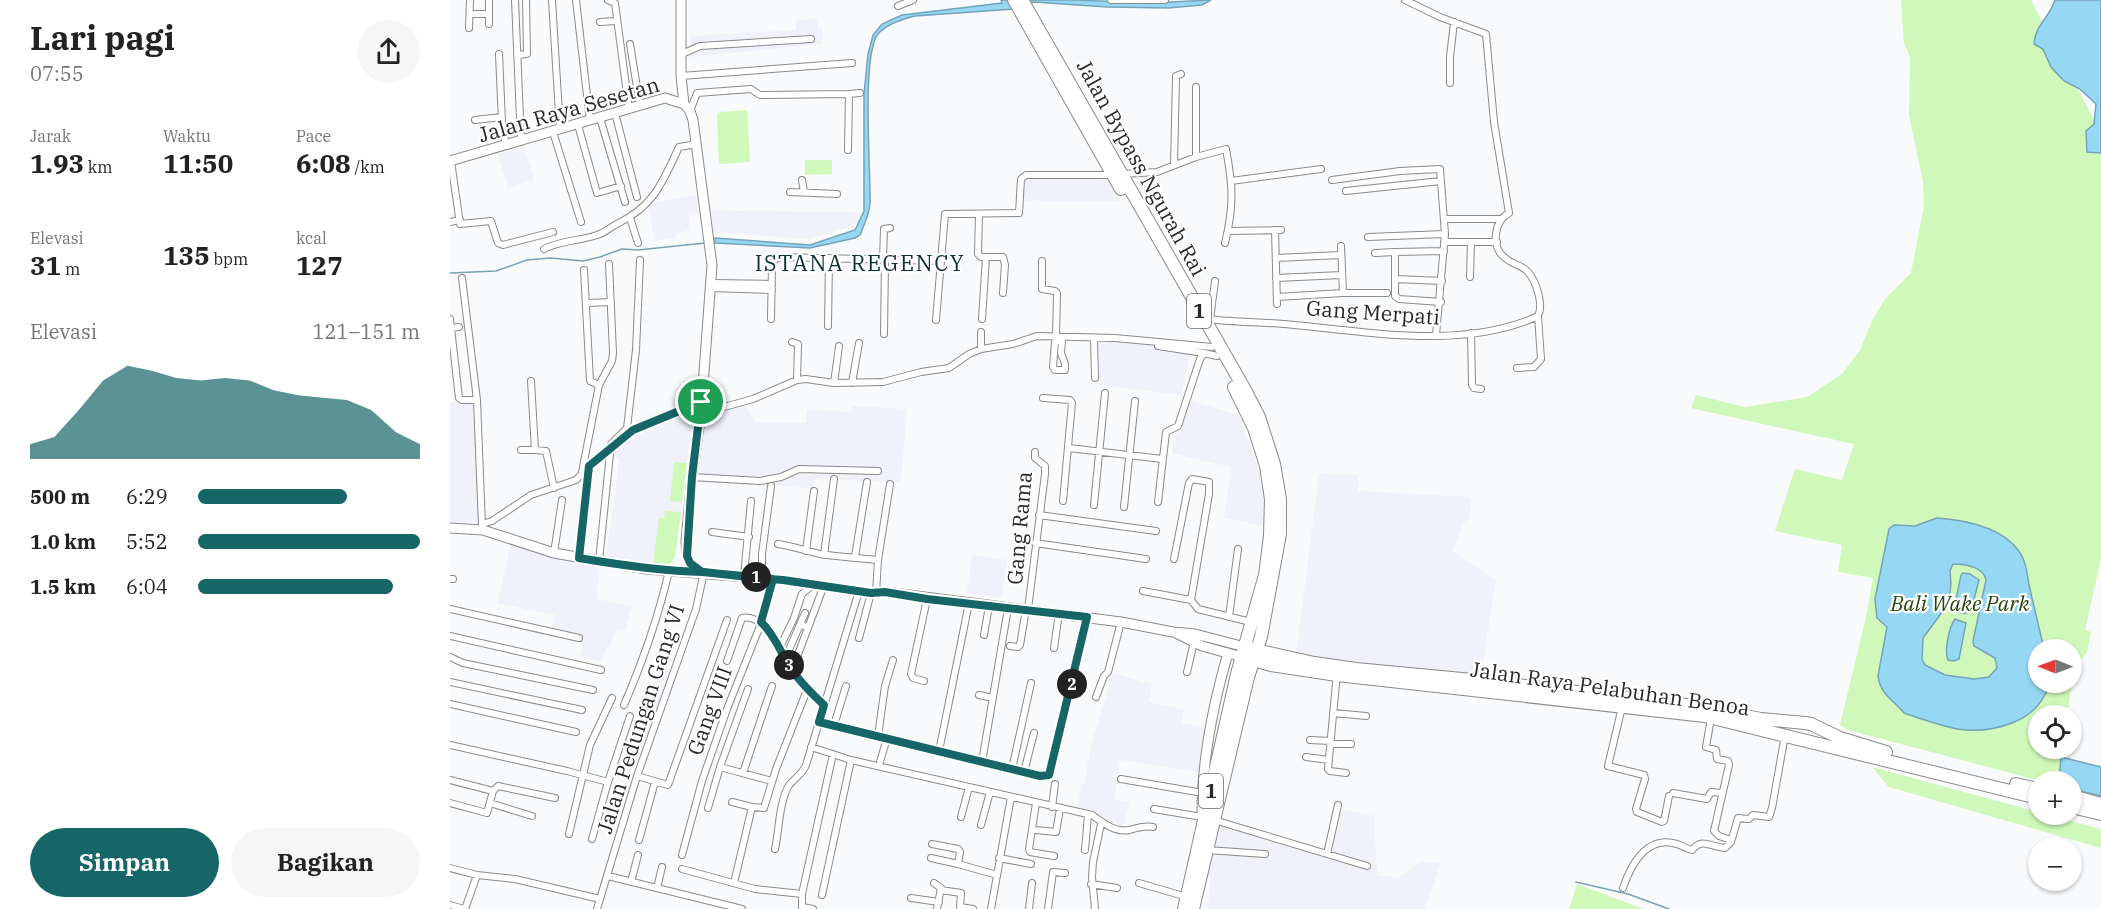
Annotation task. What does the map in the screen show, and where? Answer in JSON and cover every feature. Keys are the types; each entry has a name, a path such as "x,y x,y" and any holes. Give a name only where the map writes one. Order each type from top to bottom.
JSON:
{"highway":[{"name":"Jalan Bypass Ngurah Rai","path":"1021,5 1167,262 1211,352 1238,393 1254,428 1268,476 1271,499 1270,537 1264,575 1252,622 1249,654 1186,903"},
{"name":"Jalan Bypass Ngurah Rai","path":"1167,262 1207,319 1259,417 1269,444 1280,499 1278,545 1261,638 1249,654"},
{"name":"Jalan Raya Pelabuhan Benoa","path":"1249,654 1304,661 1337,670 1711,718 2028,796"},
{"name":"Jalan Raya Pelabuhan Benoa","path":"1337,670 1695,706 1761,720 1811,724 1829,733 1877,749 2028,787"},
{"path":"1790,737 1804,736 1806,731 1804,726 1796,723"},
{"path":"1824,746 1823,738 1829,733"},
{"path":"2082,799 2101,804"},
{"path":"2082,809 2101,814"},
{"name":"Jalan Bypass Ngurah Rai","path":"1193,909 1207,850 1206,822"}],"main road":[{"path":"681,0 681,79 687,107"},
{"path":"665,98 673,93 681,79"},
{"name":"Jalan Raya Sesetan","path":"451,161 665,98 687,107 697,144 710,242 711,286 701,406 692,477 687,556"},
{"path":"450,528 482,527 554,553 669,572 703,572 819,584 873,593 885,592 1121,622 1195,634 1249,654"},
{"path":"669,572 687,556 690,563 703,572"},
{"path":"1173,632 1194,642 1228,653 1249,654"},
{"path":"1206,822 1203,793 1210,729 1228,653"}],"street":[{"path":"469,28 470,0"},
{"path":"489,0 489,24"},
{"path":"515,0 521,142"},
{"path":"517,55 527,54 526,0"},
{"path":"552,0 557,131 581,222"},
{"path":"576,0 590,121"},
{"path":"608,0 614,2 629,109"},
{"path":"898,6 913,0"},
{"path":"1111,0 1166,0"},
{"path":"1405,0 1486,34 1494,122 1509,213 1500,219 1445,219"},
{"path":"470,14 489,14"},
{"path":"600,22 616,21"},
{"path":"1450,83 1454,22"},
{"path":"682,54 700,45 811,39"},
{"path":"630,44 640,106"},
{"path":"499,54 506,146"},
{"path":"681,79 852,63"},
{"path":"1174,165 1176,76 1181,74"},
{"path":"1196,87 1196,157"},
{"path":"687,107 697,93 751,89 760,95 860,93"},
{"path":"848,150 849,93"},
{"path":"615,113 637,197"},
{"path":"475,120 502,117"},
{"path":"600,118 625,202"},
{"path":"578,125 599,192 621,186"},
{"path":"544,249 597,235 630,218 642,209 659,187 679,147 697,144"},
{"path":"936,320 945,214 1020,213 1021,179 1026,175 1157,172 1196,157 1226,149 1233,206 1225,243"},
{"path":"451,161 460,224 491,220 498,243 501,245 553,232"},
{"path":"1231,181 1321,169"},
{"path":"1332,180 1400,171 1440,169 1445,234 1436,335"},
{"path":"802,180 804,192"},
{"path":"1346,191 1441,181"},
{"path":"790,192 837,194"},
{"path":"979,214 978,254 981,257 1004,259 1003,293"},
{"path":"630,218 638,243"},
{"path":"1500,219 1497,228 1497,242 1503,256 1527,271 1539,298 1541,359 1534,367 1517,368"},
{"path":"450,222 460,220"},
{"path":"884,334 884,229 890,228"},
{"path":"1228,231 1278,230 1277,301 1343,293 1387,293"},
{"path":"1368,237 1445,234"},
{"path":"1444,242 1497,242"},
{"path":"1470,277 1471,242"},
{"path":"1341,246 1343,293"},
{"path":"1375,253 1444,251"},
{"path":"1395,252 1395,296 1399,299 1440,302"},
{"path":"1276,258 1341,255"},
{"path":"982,319 986,257"},
{"path":"828,326 829,258"},
{"path":"771,320 772,265 775,259 940,261"},
{"path":"599,561 612,442 627,428 636,350 640,260"},
{"path":"1042,261 1042,289 1057,293 1059,339 1066,365 1065,370 1055,370 1053,366 1055,340 1059,339 1115,338 1211,352"},
{"path":"582,472 599,385 612,362 609,264"},
{"path":"584,270 590,381 599,385"},
{"path":"1276,278 1342,275"},
{"path":"462,278 477,400 482,527 531,495 571,482 633,430 701,406 724,407 753,399 797,380 807,379 834,383 884,382 921,372 949,368 969,354 981,349 1013,344 1031,337 1144,344 1211,352"},
{"path":"1395,279 1442,281"},
{"path":"1207,319 1215,281"},
{"path":"711,286 772,287"},
{"path":"587,303 611,302"},
{"name":"Gang Merpati","path":"1207,319 1384,334 1436,335 1494,330 1538,316"},
{"path":"450,319 459,398 477,400"},
{"path":"451,328 459,327"},
{"path":"981,332 981,349"},
{"path":"1471,333 1472,385 1474,388 1481,389"},
{"path":"1095,340 1095,378"},
{"path":"792,342 798,344 797,380"},
{"path":"852,383 859,343"},
{"path":"834,383 839,346"},
{"path":"1158,502 1166,432 1178,426 1198,362 1211,352"},
{"path":"531,381 535,450"},
{"path":"1094,505 1105,393"},
{"path":"1043,398 1070,400 1072,403 1063,501"},
{"path":"1124,507 1135,401"},
{"path":"1069,448 1162,459"},
{"path":"521,450 546,451 554,488"},
{"name":"Gang Rama","path":"1010,646 1018,647 1020,644 1027,609 1045,466 1035,458 1035,452"},
{"path":"579,558 589,466"},
{"path":"692,477 760,481 781,477 799,470 878,471"},
{"path":"824,555 834,479"},
{"path":"1174,559 1189,483 1192,479 1209,482 1209,494 1191,600"},
{"path":"855,557 867,482"},
{"path":"859,638 873,593 890,483"},
{"path":"762,578 762,554 771,486"},
{"path":"806,551 814,490"},
{"path":"554,553 562,500"},
{"path":"744,576 752,501"},
{"path":"1039,515 1156,531"},
{"path":"712,532 749,537"},
{"path":"1035,543 1146,559"},
{"path":"778,544 824,555 878,560"},
{"path":"1229,617 1238,549"},
{"path":"624,705 644,657 661,606 669,572"},
{"name":"Jalan Pedungan Gang VI","path":"597,909 637,776 690,627 703,572"},
{"name":"Gang VIII","path":"682,855 702,781 761,622 773,579"},
{"path":"792,670 808,628 819,584"},
{"path":"779,649 794,618 802,594 819,584"},
{"path":"775,849 787,788 802,774 858,591"},
{"path":"1143,591 1191,600 1198,609 1252,622"},
{"path":"924,681 913,678 911,674 927,599"},
{"path":"939,751 969,603"},
{"path":"984,635 989,606"},
{"path":"982,762 1008,608"},
{"path":"450,609 579,638"},
{"path":"785,659 805,613"},
{"path":"1054,648 1059,613"},
{"path":"727,661 742,618 746,617 761,622 771,633 785,659 807,690 824,705"},
{"path":"819,722 1040,776 1051,773 1087,617"},
{"path":"637,776 668,785 727,620"},
{"path":"1096,697 1108,672 1121,622"},
{"path":"800,624 808,628"},
{"path":"450,636 601,670"},
{"path":"1187,672 1194,642"},
{"path":"450,657 463,663 593,690"},
{"path":"878,736 885,686 893,660"},
{"path":"1337,670 1328,769 1346,773"},
{"path":"450,682 582,710"},
{"path":"1012,769 1031,683"},
{"path":"743,773 772,686"},
{"path":"834,725 846,686"},
{"path":"708,808 748,689"},
{"path":"732,802 764,808 776,769 807,690"},
{"path":"979,695 993,698"},
{"path":"569,834 582,774 596,729 612,698"},
{"path":"450,704 576,732"},
{"path":"1622,707 1608,766 1644,775 1637,812 1662,822 1671,794 1706,799 1711,792 1722,793"},
{"path":"1333,713 1366,717"},
{"path":"592,839 630,716"},
{"path":"1711,718 1706,747 1716,750 1717,759 1728,761 1729,765 1714,831 1719,836 1731,840"},
{"path":"1024,772 1034,733"},
{"path":"1623,888 1631,869 1641,855 1660,842 1672,843 1692,850 1699,843 1720,848 1727,847 1738,818 1749,819 1752,815 1766,817 1771,814 1790,737"},
{"path":"880,762 887,738"},
{"path":"1310,740 1351,744"},
{"path":"450,745 582,774 608,782"},
{"path":"811,747 851,760 1088,815 1095,817 1101,824 1125,831 1143,825 1154,826"},
{"path":"813,909 802,908 802,894 832,754"},
{"path":"1306,757 1329,760"},
{"path":"822,895 851,760"},
{"path":"720,767 772,781"},
{"path":"1120,779 1203,793"},
{"path":"450,780 493,791"},
{"path":"639,840 654,782"},
{"path":"1052,807 1055,784"},
{"path":"450,803 487,813 493,791 498,786 555,798"},
{"path":"961,817 969,787"},
{"path":"981,825 990,792"},
{"path":"991,909 1011,797"},
{"path":"490,803 532,816"},
{"path":"1036,803 1029,850 1053,856"},
{"path":"1327,854 1338,805"},
{"path":"734,882 752,807"},
{"path":"1035,830 1056,832 1060,809"},
{"path":"1154,809 1367,866"},
{"path":"1084,850 1088,815"},
{"path":"1095,909 1091,884 1101,824"},
{"path":"933,844 958,849 960,852 958,864"},
{"path":"1207,850 1265,854"},
{"path":"631,882 638,855"},
{"path":"931,858 998,875"},
{"path":"999,858 1031,864"},
{"path":"657,888 662,867"},
{"path":"450,868 477,875 515,879 600,899"},
{"path":"682,869 755,889 802,894"},
{"path":"1048,909 1053,872 1065,873"},
{"path":"450,905 464,909 477,875"},
{"path":"608,876 742,909"},
{"path":"1029,909 1032,882"},
{"path":"911,898 938,906 941,890 940,886 934,883"},
{"path":"1139,883 1186,903"},
{"path":"1091,884 1116,888"},
{"path":"941,890 961,892 960,907 973,909"}],"shaded area":[{"path":"817,19 818,28 822,28 823,44 692,57 689,55 691,36 796,30 796,20"},
{"path":"524,147 534,179 508,188 498,155"},
{"path":"1102,171 1120,201 1040,202 1040,200 1023,201 1023,197 1019,197 1019,173"},
{"path":"696,195 699,214 689,216 687,231 673,238 655,241 647,204"},
{"path":"711,210 862,212 854,226 809,239 713,232"},
{"path":"1095,334 1189,343 1192,347 1181,395 1094,384"},
{"path":"1190,401 1239,415 1263,482 1265,526 1224,518 1231,467 1172,453 1175,433 1180,433"},
{"path":"450,402 473,402 479,522 450,523"},
{"path":"744,404 755,422 806,423 807,410 851,412 852,406 907,409 901,482 815,479 813,489 771,485 694,483 703,413 723,411"},
{"path":"694,407 675,557 668,567 606,558 619,459 612,457 613,447 635,430"},
{"path":"1319,474 1358,475 1358,491 1470,497 1470,518 1463,523 1453,552 1496,580 1481,675 1340,662 1296,655"},
{"path":"511,544 557,558 600,566 596,599 632,606 625,630 616,629 610,647 607,647 601,661 580,657 585,639 551,632 555,615 497,603"},
{"path":"972,555 1007,560 1002,598 967,593"},
{"path":"660,667 672,672 647,745 634,738"},
{"path":"1113,673 1152,684 1148,702 1184,710 1182,723 1207,728 1200,772 1120,760 1114,799 1130,802 1123,829 1115,823 1104,820 1096,813 1077,809 1081,788 1079,785 1084,784 1091,746"},
{"path":"1338,809 1374,816 1377,875 1398,878 1420,862 1441,862 1425,909 1208,909 1210,877 1205,877 1218,825 1332,860"}],"green space":[{"name":"Bali Wake Park","path":"1901,0 2031,0 2101,133 2101,559 2085,630 2091,632 2087,652 2082,659 2082,639 2028,639 2028,693 2070,693 2069,705 2028,705 2028,759 2061,759 2060,771 2028,771 2028,778 1848,730 1840,725 1873,578 1838,572 1842,545 1775,531 1795,469 1842,480 1854,444 1691,408 1696,395 1745,407 1807,397 1842,374 1860,350 1873,319 1885,299 1911,273 1924,206 1923,182 1909,115 1910,57 1904,43"},
{"path":"747,110 750,160 719,163 717,115 721,112"},
{"path":"805,160 832,160 832,174 805,175"},
{"path":"674,462 687,463 682,502 670,501"},
{"path":"665,511 681,512 675,557 668,567 653,565 659,518 664,519"},
{"path":"1872,767 2028,809 2028,825 2082,824 2101,829 2101,848 2082,843 2082,837 2063,837 1889,787"},
{"path":"1577,884 1644,909 1569,909"}],"water":[{"path":"1001,0 1149,3 1211,0 1202,5 1168,8 1034,2 1014,9 915,16 900,20 881,30 873,46 868,89 870,204 860,235 810,248 715,243 715,238 810,245 855,230 864,211 864,94 868,54 873,35 882,24 902,15 1002,3"},
{"path":"2055,0 2101,0 2101,153 2087,152 2086,131 2094,124 2096,104 2080,89 2064,81 2051,67 2043,49 2034,44 2037,32"},
{"path":"1937,518 1970,523 2002,536 2011,542 2021,554 2042,639 2028,639 2028,693 2046,693 2038,705 2028,705 2028,714 1997,728 1957,729 1904,713 1888,697 1878,676 1887,627 1877,618 1875,599 1889,529 1894,525 1915,526","holes":["1953,564 1968,566 1982,572 1986,580 1973,641 1974,646 1995,658 1997,668 1989,677 1974,679 1945,675 1925,665 1922,659 1923,638 1949,599 1950,571"]},
{"path":"1963,573 1970,574 1979,580 1971,611 1965,613 1954,609"},
{"path":"1955,619 1966,623 1959,659 1954,661 1948,660 1947,645"},
{"path":"2061,759 2101,767 2101,796 2082,791 2082,771 2060,771"}],"waterway":[{"path":"450,273 496,271 527,260 551,258 583,261 622,249 638,250 705,243"},
{"path":"1576,882 1628,894 1669,909"}],"district":[{"name":"ISTANA REGENCY","path":"860,263"}],"route":[{"path":"701,402 633,430 589,466 579,558 669,572 685,572 702,572 704,572 783,580 871,593 885,592 1087,617 1049,775 1040,776 819,722 824,705 807,690 792,670 771,633 761,622 773,579 702,572 690,563 687,556 686,541 701,402"}]}
